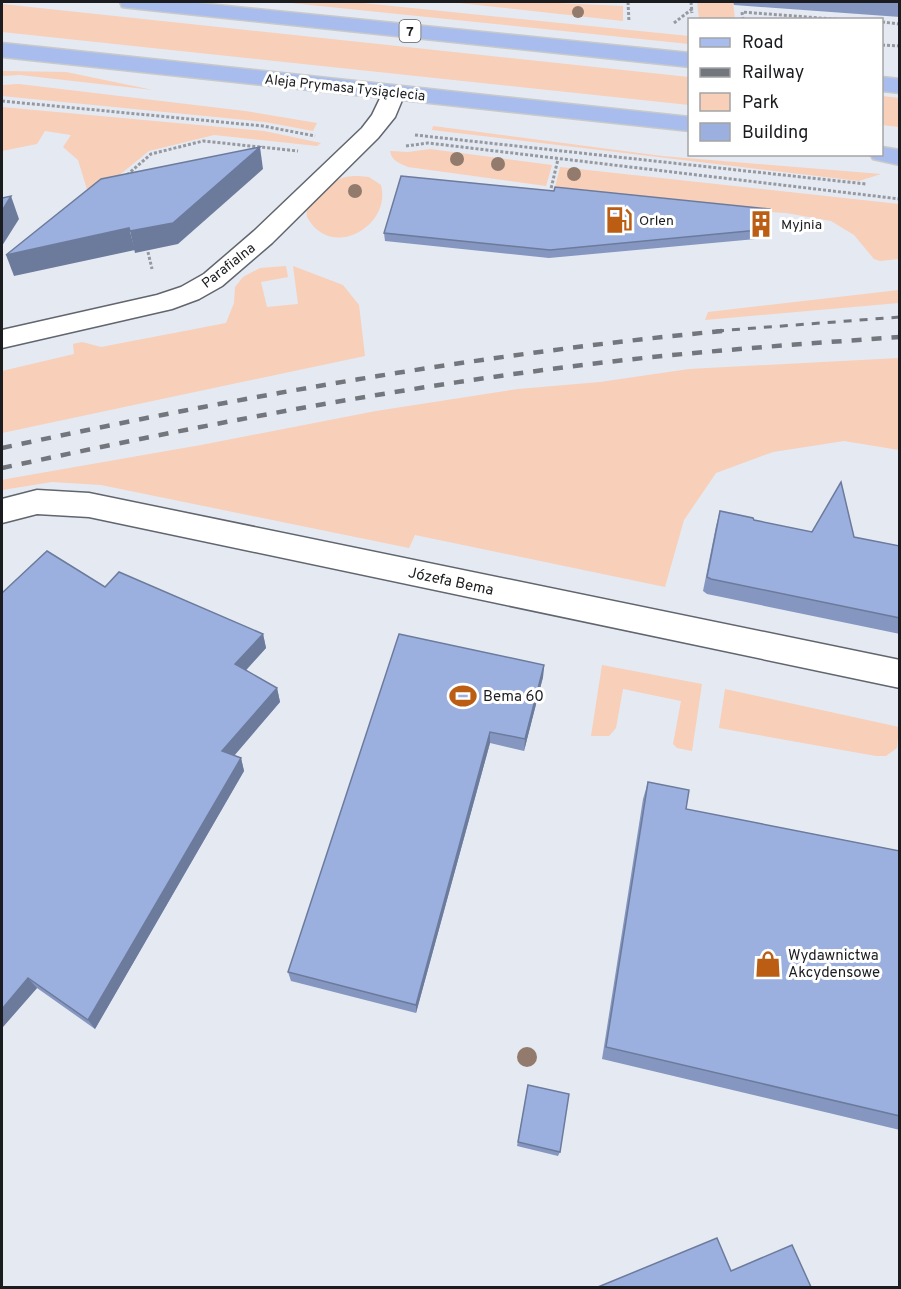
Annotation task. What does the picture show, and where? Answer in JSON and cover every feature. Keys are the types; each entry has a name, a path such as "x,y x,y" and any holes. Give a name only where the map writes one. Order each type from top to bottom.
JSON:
{"main road":[{"name":"7","path":"130,2 688,60"},
{"name":"Aleja Prymasa Tysiąclecia","path":"2,50 688,124"},
{"path":"883,70 900,71"},
{"path":"883,84 900,86"},
{"path":"883,144 900,146"},
{"path":"883,154 900,158"}],"street":[{"name":"Parafialna","path":"2,339 162,303 190,293 213,280 263,237 348,154 383,117 393,93"},
{"name":"Józefa Bema","path":"2,511 37,502 89,505 900,674"}],"path":[{"path":"628,2 629,21"},
{"path":"666,30 692,11 691,2"},
{"path":"743,18 742,12 820,18"},
{"path":"883,22 900,24"},
{"path":"883,45 900,46"},
{"path":"2,101 263,126 324,138"},
{"path":"408,135 431,135 864,185 874,183"},
{"path":"125,177 152,154 202,141 307,152"},
{"path":"397,146 428,143 900,199"},
{"path":"549,199 558,159"}],"green space":[{"path":"281,2 353,2 688,36 688,44"},
{"path":"450,2 534,2 623,6 623,21"},
{"path":"697,2 733,2 735,18 699,18"},
{"path":"2,4 688,77 688,105 2,32"},
{"path":"2,71 66,72 153,90 20,75 2,76"},
{"path":"19,84 245,111 317,123 313,131 265,122 2,96 2,85"},
{"path":"883,96 899,98 899,127 883,125"},
{"path":"2,107 264,131 321,143 317,146 214,135 149,151 90,199 78,160 63,147 71,135 45,131 37,144 2,151"},
{"path":"433,126 662,156 881,174 859,181 432,130"},
{"path":"430,149 552,165 546,186 408,167 394,159 390,151 408,152"},
{"path":"560,167 899,204 899,259 880,261 874,259 854,235 831,221 786,213 740,210 555,187"},
{"path":"369,177 381,185 382,200 378,213 369,225 358,233 344,237 331,237 318,230 307,217 309,206 323,190 335,182 342,178"},
{"path":"286,266 288,277 261,282 267,307 298,304 293,266 343,285 359,305 365,356 2,433 2,371 74,354 73,344 82,342 101,347 226,323 234,303 235,287 243,277 260,268"},
{"path":"899,290 899,303 705,320 708,312"},
{"path":"899,358 899,450 844,441 773,452 716,473 684,520 665,587 415,535 409,548 101,485 52,482 2,490 2,480 12,478 376,411 518,389 600,382 689,369"},
{"path":"602,665 702,684 692,751 677,748 673,744 681,701 623,689 616,728 609,736 591,736"},
{"path":"725,689 899,727 897,748 886,756 876,756 719,728"}],"building":[{"path":"260,147 173,223 130,231 129,228 6,255 101,179"},
{"path":"401,176 554,191 555,187 770,209 769,229 550,250 384,233"},
{"path":"11,196 2,211 2,198"},
{"path":"841,482 854,537 900,546 900,618 707,577 720,511 812,532"},
{"path":"47,551 105,587 119,572 263,634 235,664 277,688 222,751 241,758 88,1020 28,978 2,1009 2,593"},
{"path":"399,634 544,665 525,739 490,732 416,1005 288,972"},
{"path":"648,782 689,790 686,809 900,851 900,1116 606,1047"},
{"path":"528,1085 569,1094 560,1152 518,1142"},
{"path":"717,1238 731,1271 792,1245 811,1287 598,1287"}],"railway":[{"path":"716,331 900,317"},
{"path":"2,448 183,411 365,378 548,351 732,330"},
{"path":"2,468 280,412 419,388 601,363 772,346 900,337"}],"place":[{"name":"Orlen","path":"619,220"},
{"name":"Myjnia","path":"761,224"},
{"name":"Bema 60","path":"463,696"},
{"name":"Wydawnictwa Akcydensowe","path":"768,964"}]}
